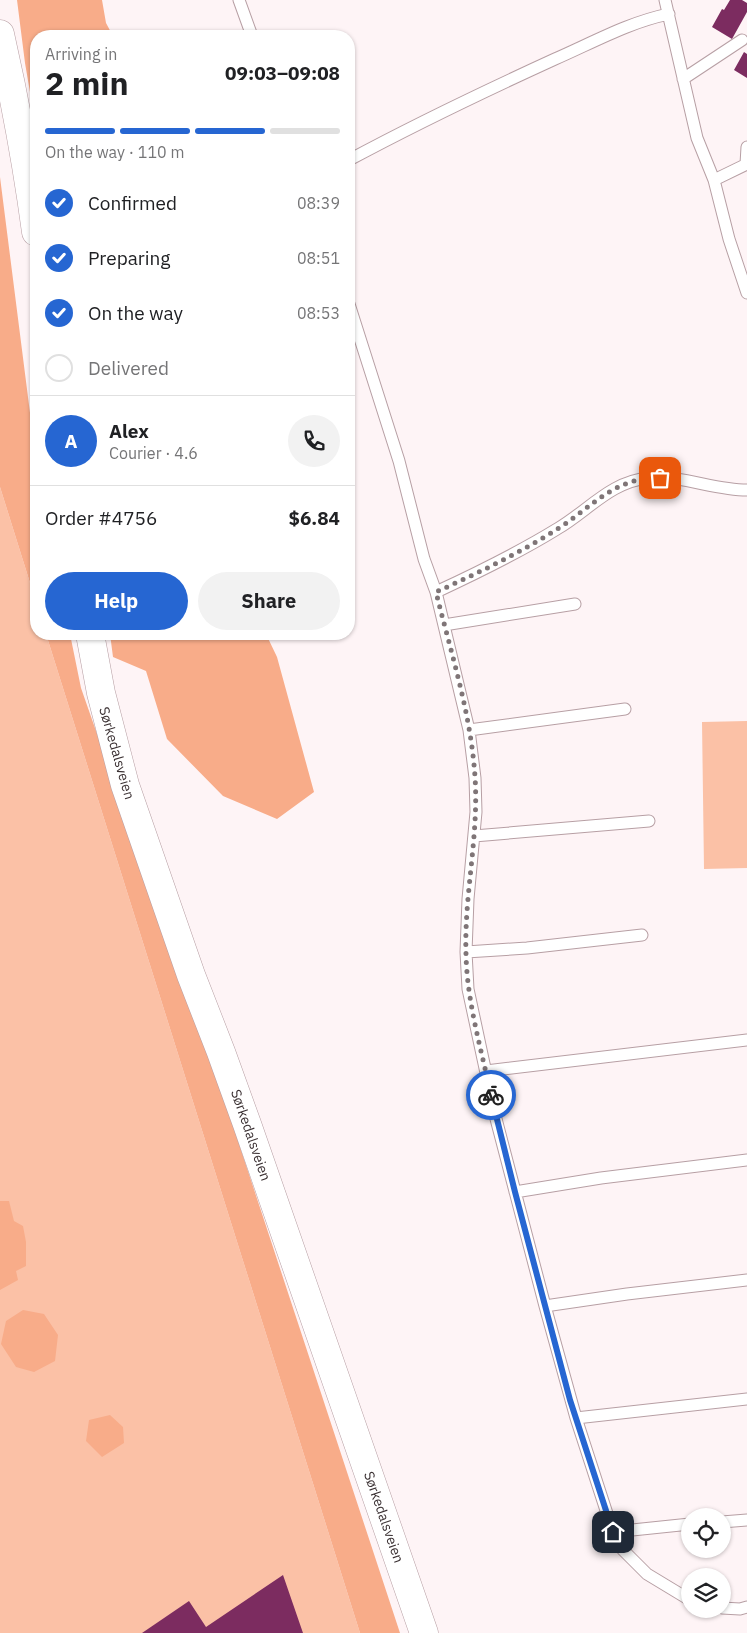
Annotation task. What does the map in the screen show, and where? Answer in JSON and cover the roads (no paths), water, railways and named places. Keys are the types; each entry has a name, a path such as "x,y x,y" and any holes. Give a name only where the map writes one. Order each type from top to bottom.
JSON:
{"street":[{"path":"0,34 13,92 30,188"},
{"name":"Sørkedalsveien","path":"91,640 101,693 125,785 191,975 222,1052 424,1633"}],"lane":[{"path":"239,0 250,30"},
{"path":"665,0 698,138 714,180 729,239 747,293"},
{"path":"355,157 448,110 582,47 632,25 669,14"},
{"path":"683,79 742,40"},
{"path":"714,180 747,164 747,147"},
{"path":"355,323 399,461 424,559 436,592 469,730 475,778 474,836 469,882 466,952 468,989 495,1115 544,1306 576,1418 613,1532 624,1550 647,1574 681,1595"},
{"path":"436,592 497,564 560,528 617,487 633,481 650,478 670,478 747,490"},
{"path":"444,625 575,604"},
{"path":"469,730 625,709"},
{"path":"474,836 649,820"},
{"path":"466,952 527,948 642,935"},
{"path":"486,1071 747,1040"},
{"path":"515,1192 601,1178 747,1160"},
{"path":"544,1306 747,1280"},
{"path":"576,1418 747,1399"},
{"path":"731,1521 747,1520"},
{"path":"613,1532 681,1525"},
{"path":"731,1608 747,1607"}]}
